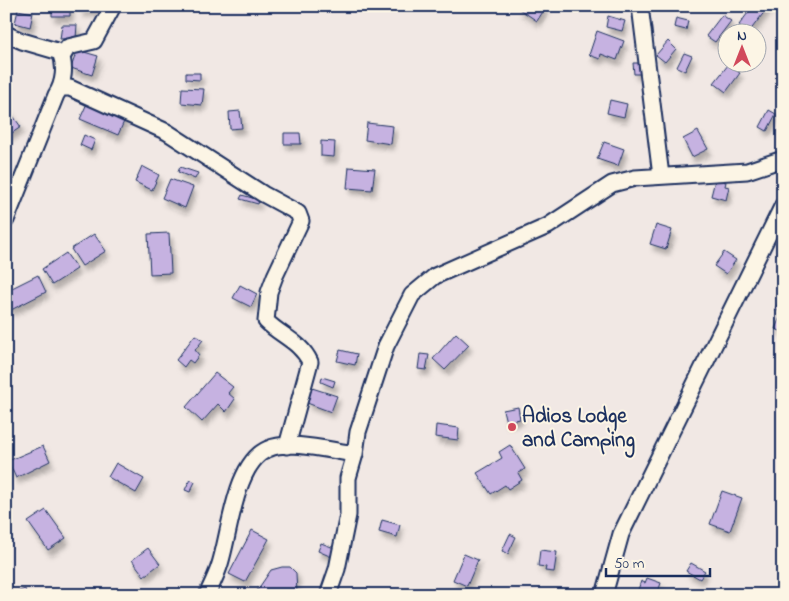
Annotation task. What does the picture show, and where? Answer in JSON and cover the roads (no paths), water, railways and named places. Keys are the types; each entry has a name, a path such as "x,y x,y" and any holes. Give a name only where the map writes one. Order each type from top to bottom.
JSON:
{"street":[{"path":"62,57 68,48 94,42 113,6"},
{"path":"640,6 661,176"},
{"path":"6,34 22,41 60,52 64,68 60,88 6,220"},
{"path":"60,88 70,88 167,132 263,194 298,213 301,221 269,292 266,321 276,331 295,342 306,353 310,362 286,446"},
{"path":"328,595 337,569 348,515 348,478 356,454 358,432 386,346 412,295 435,276 548,226 612,184 635,178 747,171 783,159"},
{"path":"604,595 621,534 783,205"},
{"path":"207,595 220,566 237,492 248,468 257,456 268,448 286,446 356,454"}],"place":[{"name":"Adios Lodge and Camping","path":"512,427"}]}
